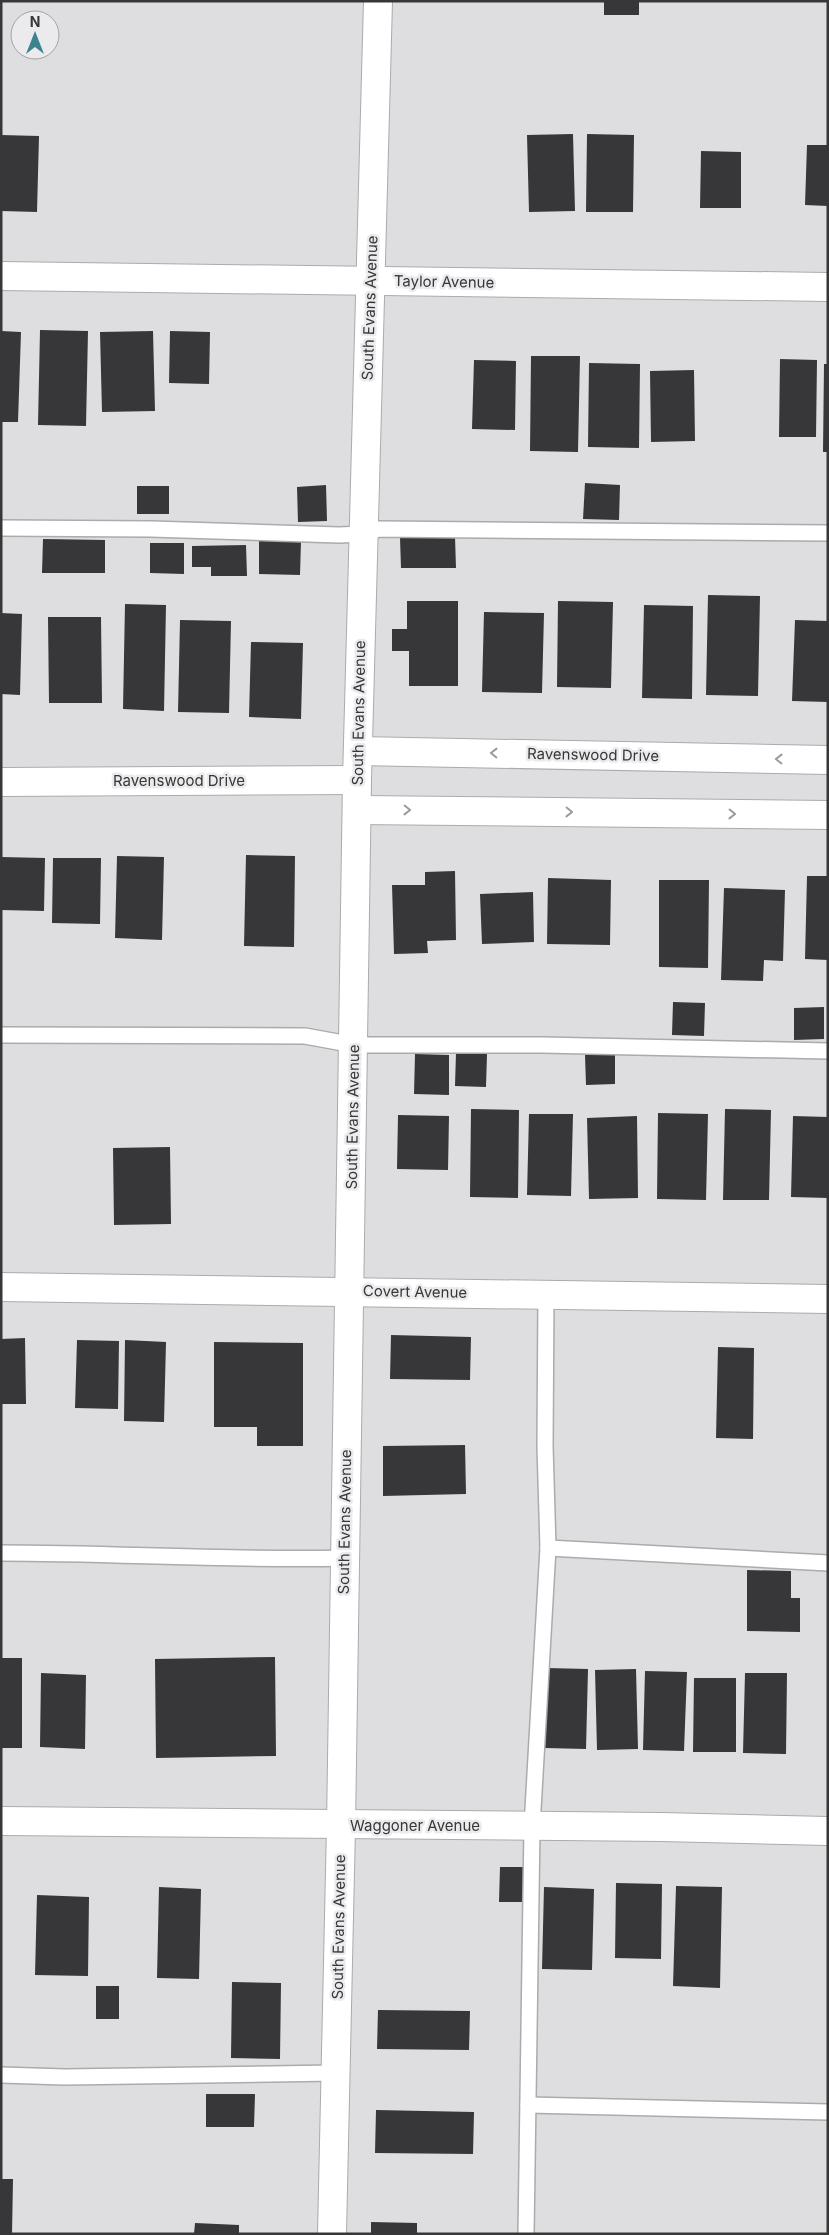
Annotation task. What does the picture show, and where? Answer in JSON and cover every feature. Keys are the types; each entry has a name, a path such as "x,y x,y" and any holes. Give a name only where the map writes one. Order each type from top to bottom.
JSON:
{"street":[{"name":"South Evans Avenue","path":"332,2234 341,1826 357,780 372,281 378,1"},
{"name":"Taylor Avenue","path":"1,276 828,286"},
{"name":"Ravenswood Drive","path":"358,751 828,760"},
{"name":"Ravenswood Drive","path":"1,782 357,780"},
{"path":"358,810 828,815"},
{"name":"Covert Avenue","path":"1,1287 828,1299"},
{"name":"Waggoner Avenue","path":"1,1822 828,1832"}],"lane":[{"path":"1,528 364,534 379,529 828,533"},
{"path":"1,1035 305,1036 354,1045 542,1045 828,1051"},
{"path":"526,2234 532,1827 548,1548 544,1446 546,1294"},
{"path":"548,1548 828,1563"},
{"path":"1,1553 98,1553 271,1560 344,1558"},
{"path":"1,2075 65,2077 336,2073"},
{"path":"528,2105 828,2112"}],"building":[{"path":"604,1 639,1 639,15 604,15"},
{"path":"573,134 575,211 529,212 527,135"},
{"path":"587,134 634,135 633,212 586,212"},
{"path":"1,135 39,136 37,212 1,211"},
{"path":"807,145 828,145 828,206 805,205"},
{"path":"701,151 741,152 741,208 700,208"},
{"path":"40,330 88,331 86,426 38,425"},
{"path":"1,331 21,332 18,422 1,422"},
{"path":"153,331 155,411 102,412 100,332"},
{"path":"170,331 210,332 209,384 169,383"},
{"path":"531,356 580,356 578,452 530,451"},
{"path":"780,359 817,360 816,437 779,437"},
{"path":"474,360 516,361 515,430 472,429"},
{"path":"589,363 640,364 639,448 588,447"},
{"path":"824,364 828,364 828,452 823,452"},
{"path":"694,370 695,441 651,442 650,371"},
{"path":"585,483 620,485 619,520 583,519"},
{"path":"326,485 327,521 298,522 297,487"},
{"path":"137,486 169,486 169,514 137,514"},
{"path":"455,537 456,568 401,568 400,538"},
{"path":"43,539 105,540 105,573 42,573"},
{"path":"259,540 301,541 300,575 259,574"},
{"path":"150,543 184,543 184,574 150,573"},
{"path":"246,545 247,576 211,576 211,567 192,567 192,546"},
{"path":"708,595 760,596 758,696 706,695"},
{"path":"407,601 458,601 458,686 409,686 409,651 392,651 392,629 407,629"},
{"path":"558,601 613,602 611,688 557,687"},
{"path":"125,604 166,605 164,711 123,709"},
{"path":"644,605 693,606 692,699 642,698"},
{"path":"484,612 544,613 542,693 482,692"},
{"path":"1,613 22,614 20,695 1,694"},
{"path":"48,617 101,617 102,703 49,703"},
{"path":"180,620 231,621 229,713 178,712"},
{"path":"795,620 828,621 828,702 792,701"},
{"path":"251,642 303,643 301,719 249,717"},
{"path":"246,855 295,856 294,947 244,946"},
{"path":"117,856 164,857 162,940 115,938"},
{"path":"1,857 45,858 44,911 1,910"},
{"path":"53,858 101,858 100,924 52,923"},
{"path":"455,871 456,940 427,941 428,953 394,954 392,885 425,885 425,872"},
{"path":"807,876 828,876 828,960 805,959"},
{"path":"548,878 611,880 610,945 547,944"},
{"path":"659,880 709,880 708,968 659,967"},
{"path":"724,888 785,890 783,961 764,960 763,981 721,980"},
{"path":"533,892 534,942 482,944 480,894"},
{"path":"673,1002 705,1003 704,1036 672,1035"},
{"path":"824,1007 824,1039 794,1040 794,1008"},
{"path":"456,1053 487,1054 486,1087 455,1086"},
{"path":"415,1054 449,1055 449,1095 414,1094"},
{"path":"615,1054 615,1084 586,1085 585,1055"},
{"path":"471,1109 519,1110 518,1198 470,1197"},
{"path":"725,1109 771,1110 769,1200 723,1200"},
{"path":"658,1113 708,1114 706,1200 657,1199"},
{"path":"529,1114 573,1114 571,1196 527,1195"},
{"path":"398,1115 449,1116 448,1170 397,1169"},
{"path":"637,1116 638,1198 589,1199 587,1118"},
{"path":"793,1116 828,1117 828,1198 791,1197"},
{"path":"170,1147 171,1224 114,1225 113,1148"},
{"path":"391,1335 471,1337 470,1380 390,1379"},
{"path":"25,1338 26,1404 1,1404 1,1339"},
{"path":"77,1340 119,1341 118,1409 75,1408"},
{"path":"125,1340 166,1342 164,1422 124,1421"},
{"path":"214,1342 303,1343 303,1446 257,1446 257,1427 214,1427"},
{"path":"718,1347 754,1348 753,1439 716,1438"},
{"path":"465,1445 466,1494 383,1496 383,1446"},
{"path":"747,1570 791,1571 791,1598 800,1598 800,1632 747,1631"},
{"path":"275,1657 276,1756 156,1758 155,1659"},
{"path":"1,1658 22,1658 22,1748 1,1748"},
{"path":"546,1668 588,1669 586,1749 545,1748"},
{"path":"636,1669 638,1749 597,1750 595,1670"},
{"path":"645,1671 687,1672 684,1751 643,1750"},
{"path":"41,1673 86,1675 85,1749 40,1747"},
{"path":"745,1673 787,1673 786,1754 743,1753"},
{"path":"694,1678 736,1678 736,1752 693,1752"},
{"path":"500,1867 523,1867 523,1902 499,1902"},
{"path":"616,1883 662,1884 661,1959 615,1958"},
{"path":"676,1886 722,1887 720,1988 673,1986"},
{"path":"159,1887 201,1889 199,1979 157,1978"},
{"path":"544,1887 594,1889 592,1970 542,1969"},
{"path":"37,1895 89,1897 88,1976 35,1975"},
{"path":"232,1982 281,1983 280,2059 231,2058"},
{"path":"96,1986 119,1986 119,2019 96,2019"},
{"path":"378,2010 470,2011 469,2050 377,2049"},
{"path":"206,2094 255,2094 254,2127 206,2127"},
{"path":"376,2110 474,2112 473,2154 375,2153"},
{"path":"1,2179 13,2179 12,2234 1,2234"},
{"path":"371,2222 417,2223 417,2234 371,2234"},
{"path":"195,2223 239,2225 239,2234 194,2234"}]}
